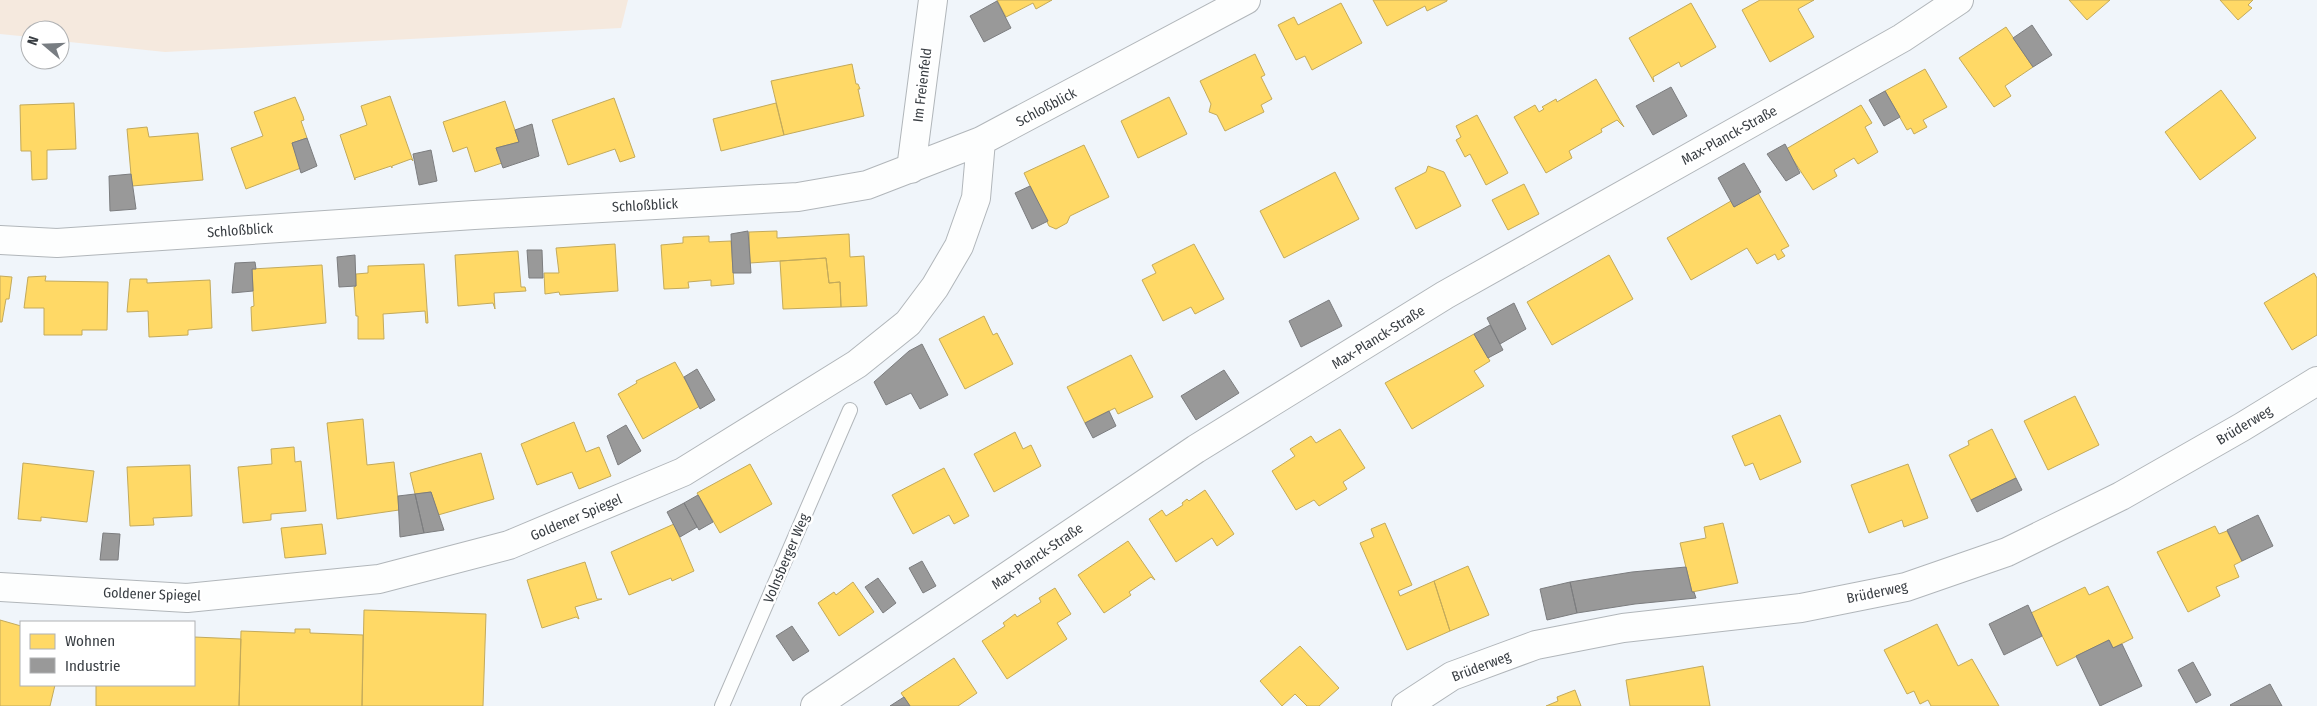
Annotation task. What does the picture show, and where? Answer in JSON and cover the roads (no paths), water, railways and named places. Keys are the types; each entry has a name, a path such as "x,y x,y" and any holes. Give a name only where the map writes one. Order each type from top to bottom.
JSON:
{"street":[{"name":"Im Freienfeld","path":"911,170 933,0"},
{"name":"Schloßblick","path":"0,240 57,243 484,214 798,197 867,185 911,170 982,141 1246,0"},
{"name":"Max-Planck-Straße","path":"816,706 1196,449 1445,295 1902,38 1959,0"},
{"name":"Goldener Spiegel","path":"0,587 187,598 379,579 509,545 683,472 858,364 908,323 935,287 958,246 976,198 982,141"},
{"name":"Brüderweg","path":"1406,706 1452,676 1536,645 1623,628 1801,608 1906,587 2007,552 2121,496 2242,428 2317,381"}],"lane":[{"name":"Volnsberger Weg","path":"722,706 850,410"}]}
